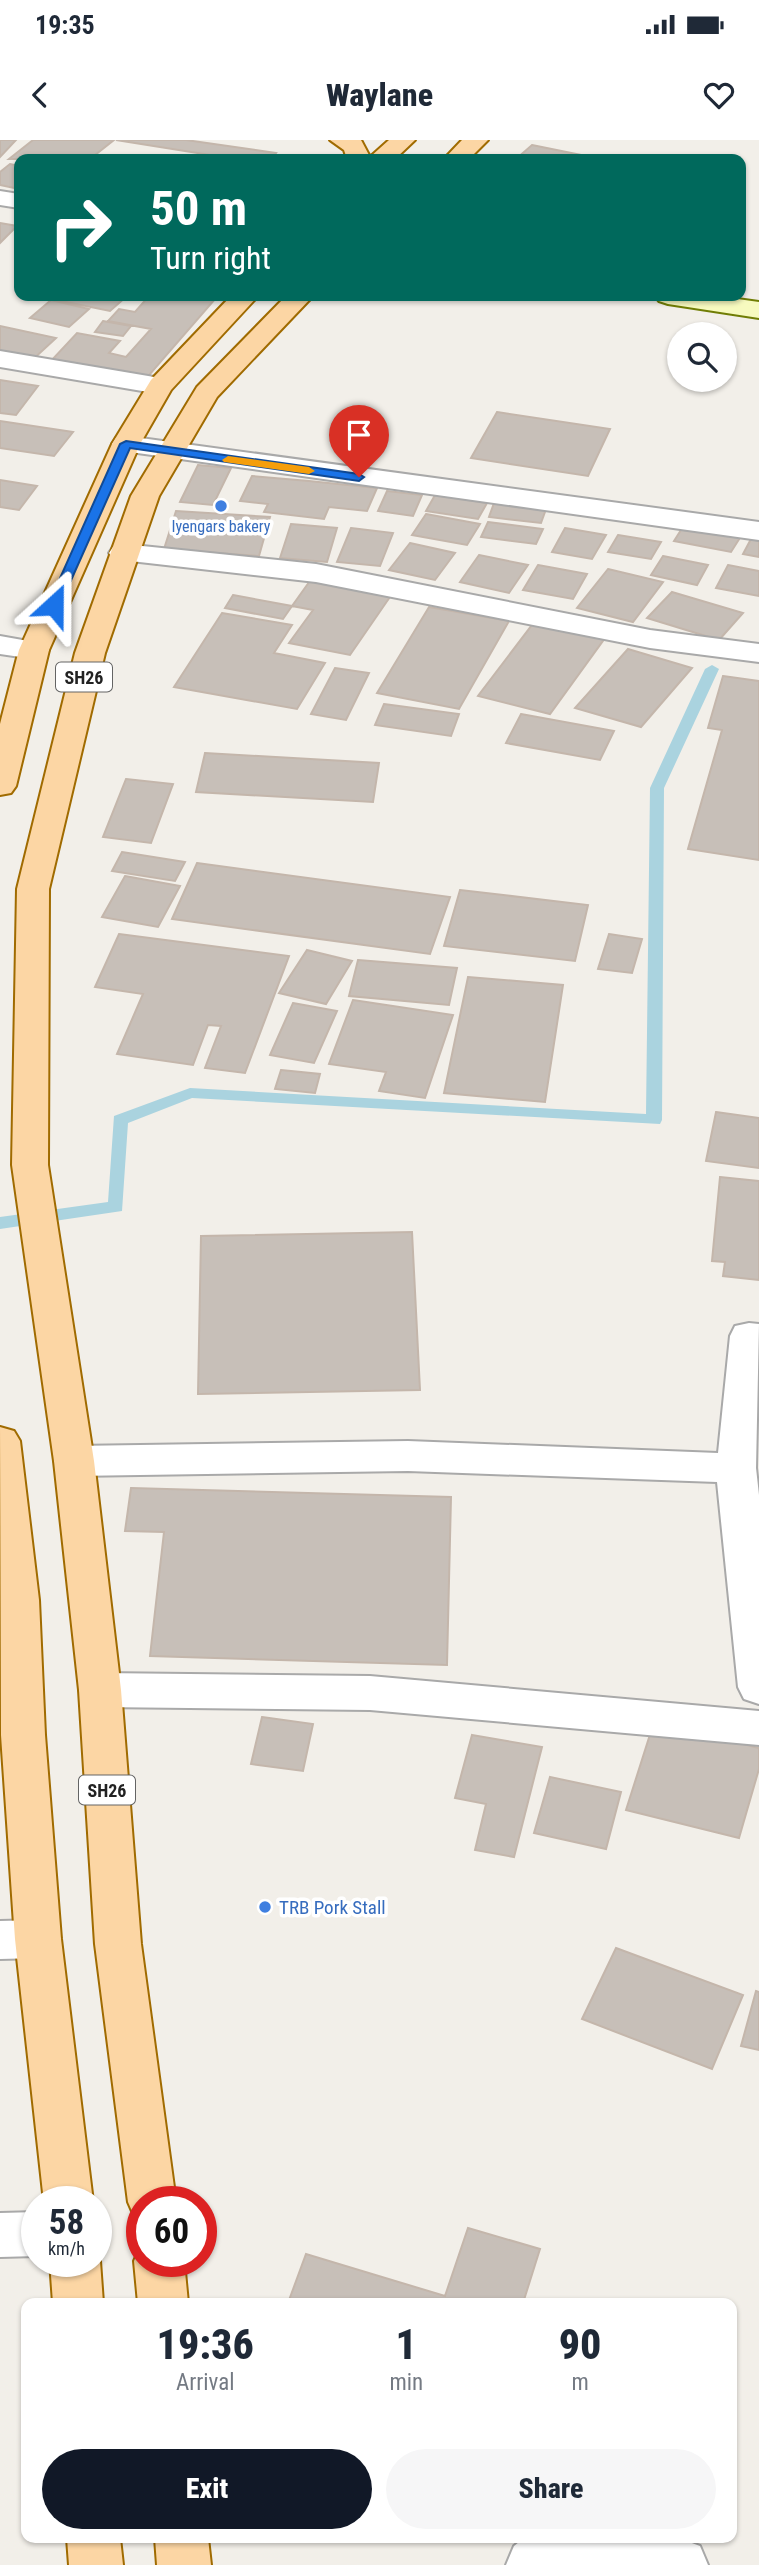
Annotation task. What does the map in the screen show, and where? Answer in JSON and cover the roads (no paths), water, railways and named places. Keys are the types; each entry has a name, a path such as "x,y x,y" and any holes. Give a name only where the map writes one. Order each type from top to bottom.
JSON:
{"main road":[{"path":"342,140 355,146 357,154"},
{"path":"387,154 403,140"},
{"path":"461,154 476,140"},
{"name":"SH26","path":"0,786 34,650 126,444 160,386 240,301"},
{"name":"SH26","path":"150,2186 118,1944 100,1690 74,1461 30,1165 28,1117 33,889 90,653 145,496 206,393 295,301"},
{"path":"0,1441 18,1600 11,1735 19,1940 66,2186"},
{"path":"76,2277 78,2298"},
{"path":"161,2277 163,2298"},
{"path":"94,2543 96,2565"},
{"path":"182,2543 184,2565"}],"street":[{"path":"700,301 759,310"},
{"path":"0,359 160,386"},
{"path":"126,444 759,531"},
{"path":"123,553 316,573 650,639 759,653"},
{"path":"0,645 34,650"},
{"path":"759,1337 749,1336 736,1468 759,1687"},
{"path":"74,1461 408,1456 736,1468"},
{"path":"100,1690 370,1693 759,1728"},
{"path":"0,2235 21,2234"},
{"path":"533,2565 548,2551 681,2565"}],"waterway":[{"path":"0,1223 116,1207 120,1120 190,1093 654,1120 657,788 712,669"}],"place":[{"name":"Iyengars bakery","path":"221,506"},
{"name":"TRB Pork Stall","path":"265,1907"}]}
